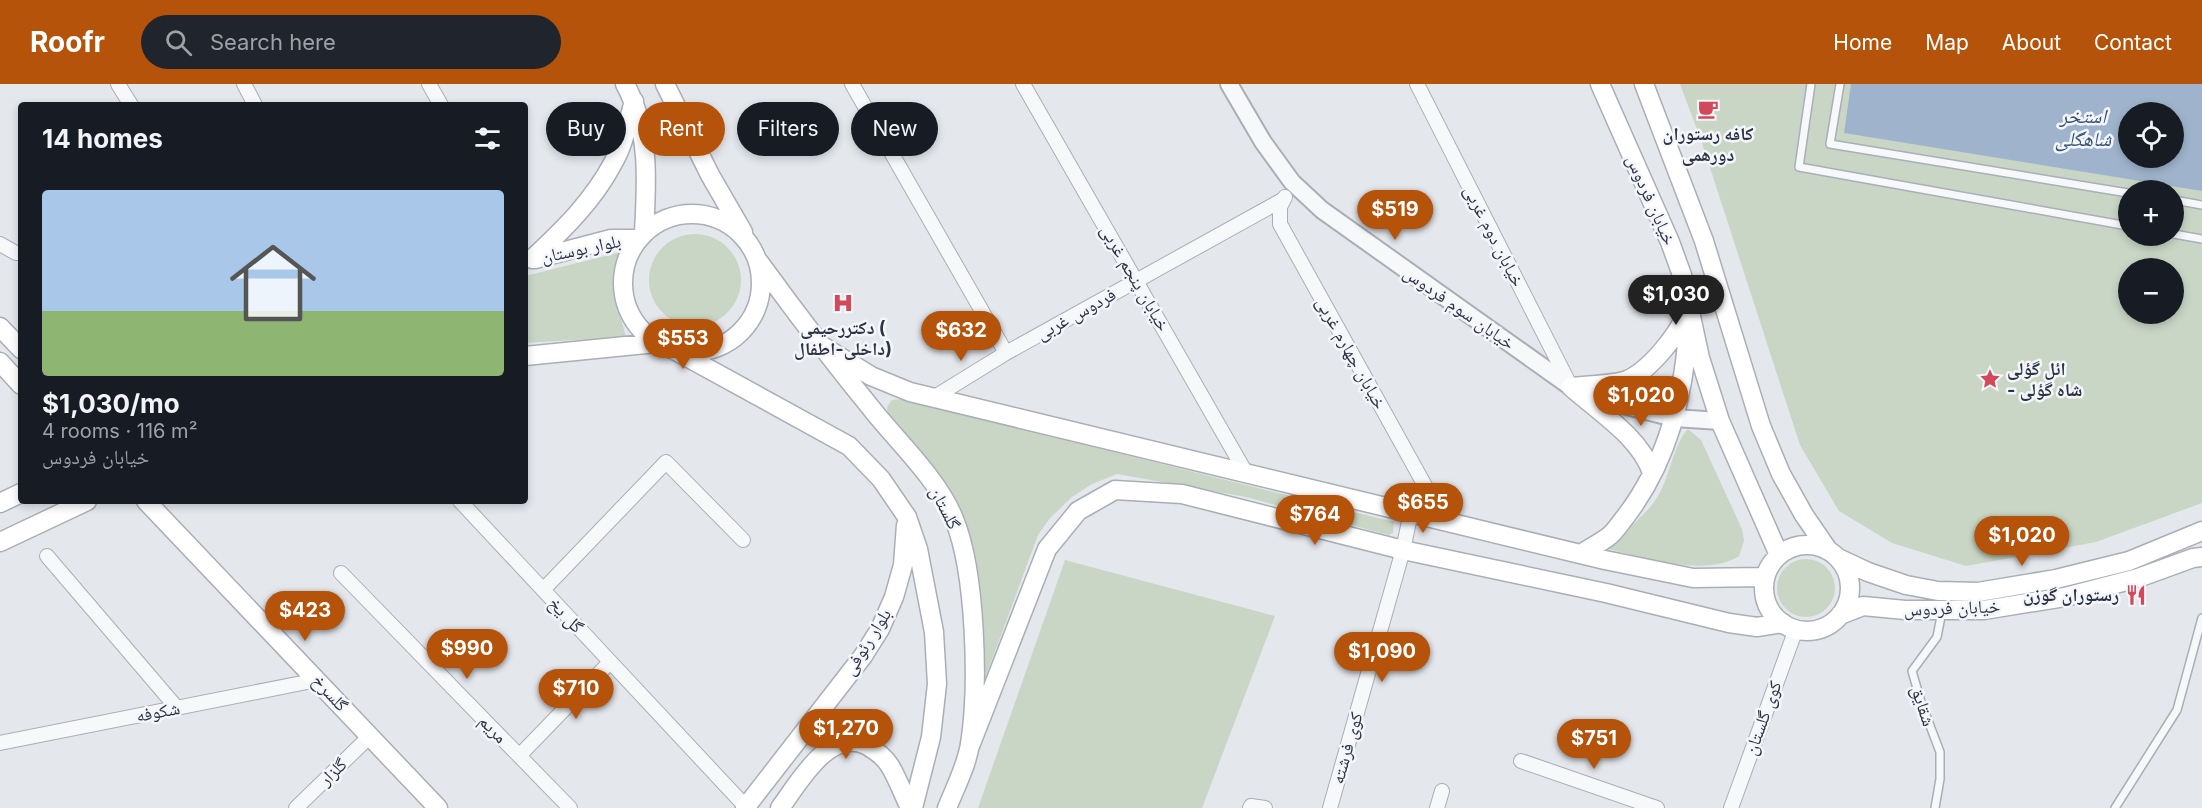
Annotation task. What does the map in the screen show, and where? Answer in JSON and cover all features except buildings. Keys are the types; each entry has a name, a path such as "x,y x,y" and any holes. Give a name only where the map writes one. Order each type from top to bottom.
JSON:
{"main road":[{"path":"625,84 634,101 643,132 647,181 641,236"},
{"path":"665,84 710,175 759,262 762,283 759,304 750,323 736,338 707,351 697,353 676,351"},
{"name":"خیابان فردوس","path":"1600,84 1670,242 1682,275 1700,358 1720,421 1779,555"},
{"name":"خیابان فردوس","path":"1644,84 1704,241 1761,426 1781,474 1804,514 1833,554 1868,572 1906,585 1938,591 1978,592 2056,579 2128,561 2202,531"},
{"path":"528,255 562,231 591,198 614,162 624,139 634,101"},
{"path":"750,244 728,224 700,214 680,214 661,221 641,236 628,256 623,275 624,295 630,314 641,330 656,343 676,351 849,446 881,479 907,517 918,549 934,632 937,684 931,737 911,808"},
{"name":"بلوار بوستان","path":"528,256 611,239 641,236"},
{"name":"گلستان","path":"759,262 819,344 933,484 954,518 968,567 974,698 970,746 947,808"},
{"path":"1571,387 1627,380 1650,364 1665,348 1683,321 1690,304"},
{"path":"1581,554 1610,536 1636,503 1661,457 1674,418 1686,368 1690,304"},
{"path":"0,327 18,346"},
{"path":"528,356 656,343"},
{"path":"819,344 871,376 910,392 933,398 1581,554 1693,578 1765,577"},
{"path":"0,363 18,382"},
{"path":"1571,387 1628,436 1647,459 1652,473"},
{"path":"970,746 1047,549 1078,512 1115,490 1182,494 1403,550 1606,593 1729,623 1757,627 1789,626 1808,630 1831,623 1840,615 1847,604 1850,592 1845,568 1833,554 1815,545 1790,548 1779,555 1770,565 1765,577 1764,590 1767,603 1773,614 1789,626"},
{"path":"0,542 81,504"},
{"name":"گلسرخ","path":"149,504 438,808"},
{"name":"بلوار رئوفی","path":"746,808 880,629 894,597 903,565 907,517"},
{"name":"خیابان فردوس","path":"1840,615 1863,606 1942,611 1984,610 2065,597 2138,578 2193,558 2202,557"},
{"path":"780,808 826,750 845,740 862,743 878,751 890,765 911,808"}],"street":[{"path":"118,84 129,102"},
{"path":"244,84 253,102"},
{"path":"429,84 439,102"},
{"path":"852,84 1006,353"},
{"name":"خیابان پنجم غربی","path":"1023,84 1246,473"},
{"name":"خیابان سوم فردوس","path":"1229,84 1263,142 1292,182 1331,216 1571,387 1627,406 1674,418 1720,421"},
{"name":"خیابان دوم غربی","path":"1417,84 1571,387"},
{"name":"خیابان چهارم غربی","path":"1292,182 1280,207 1280,224 1444,520"},
{"name":"فردوس غربی","path":"933,398 1006,353 1284,199"},
{"path":"0,244 18,253"},
{"path":"543,590 666,462 743,540"},
{"name":"گل یخ","path":"463,504 746,808"},
{"name":"کوی فرشته","path":"1330,808 1403,550 1411,512"},
{"path":"47,556 177,708"},
{"name":"مریم","path":"341,573 570,808"},
{"name":"کوی گلستان","path":"1731,808 1789,626"},
{"path":"519,756 610,662"},
{"name":"شکوفه","path":"0,743 317,680"},
{"name":"گلزار","path":"303,806 370,736"},
{"path":"1521,761 1657,808"},
{"path":"1437,808 1442,791"},
{"path":"1250,808 1251,806 1266,808"}],"lane":[{"path":"1811,84 1799,167 2118,224"},
{"path":"1840,84 1830,144 2118,191"},
{"path":"2184,202 2202,205"},
{"path":"2184,236 2202,239"},
{"name":"شقایق","path":"1935,808 1940,779 1940,752 1912,671 1937,637 1942,611"},
{"path":"2115,808 2177,710 2202,618"}],"green space":[{"name":"ائل گؤلی - شاه گؤلی","path":"1680,84 2202,84 2202,503 2096,542 1966,566 1892,543 1839,511 1800,445 1701,140"},
{"path":"695,234 712,238 727,248 737,263 741,280 737,297 727,312 712,322 695,326 678,322 663,312 653,297 649,280 653,263 663,248 678,238"},
{"path":"621,252 614,278 618,308 626,337 528,343 528,275"},
{"path":"901,399 1394,522 1393,533 1389,535 1246,497 1117,474 1092,484 1072,497 1050,518 1038,535 980,692 982,620 977,570 971,546 964,523 948,490 932,467 888,415 887,407 892,400"},
{"path":"1688,429 1701,440 1742,529 1744,541 1739,556 1725,562 1692,566 1673,564 1605,548 1633,524 1658,496 1679,442"},
{"path":"1806,559 1822,564 1830,572 1835,588 1830,604 1822,612 1806,617 1790,612 1782,604 1777,588 1782,572 1790,564"},
{"path":"1065,560 1275,616 1202,808 978,808"}],"water":[{"name":"استخر شاهگلی","path":"1851,84 2202,84 2202,191 2184,188 2184,180 2134,180 1844,133"}],"place":[{"name":"کافه رستوران دورهمی","path":"1708,109"},
{"name":"دکتررحیمی ( داخلی-اطفال)","path":"843,303"},
{"name":"ائل گؤلی - شاه گؤلی","path":"1990,379"},
{"name":"رستوران گوزن","path":"2136,595"}]}
